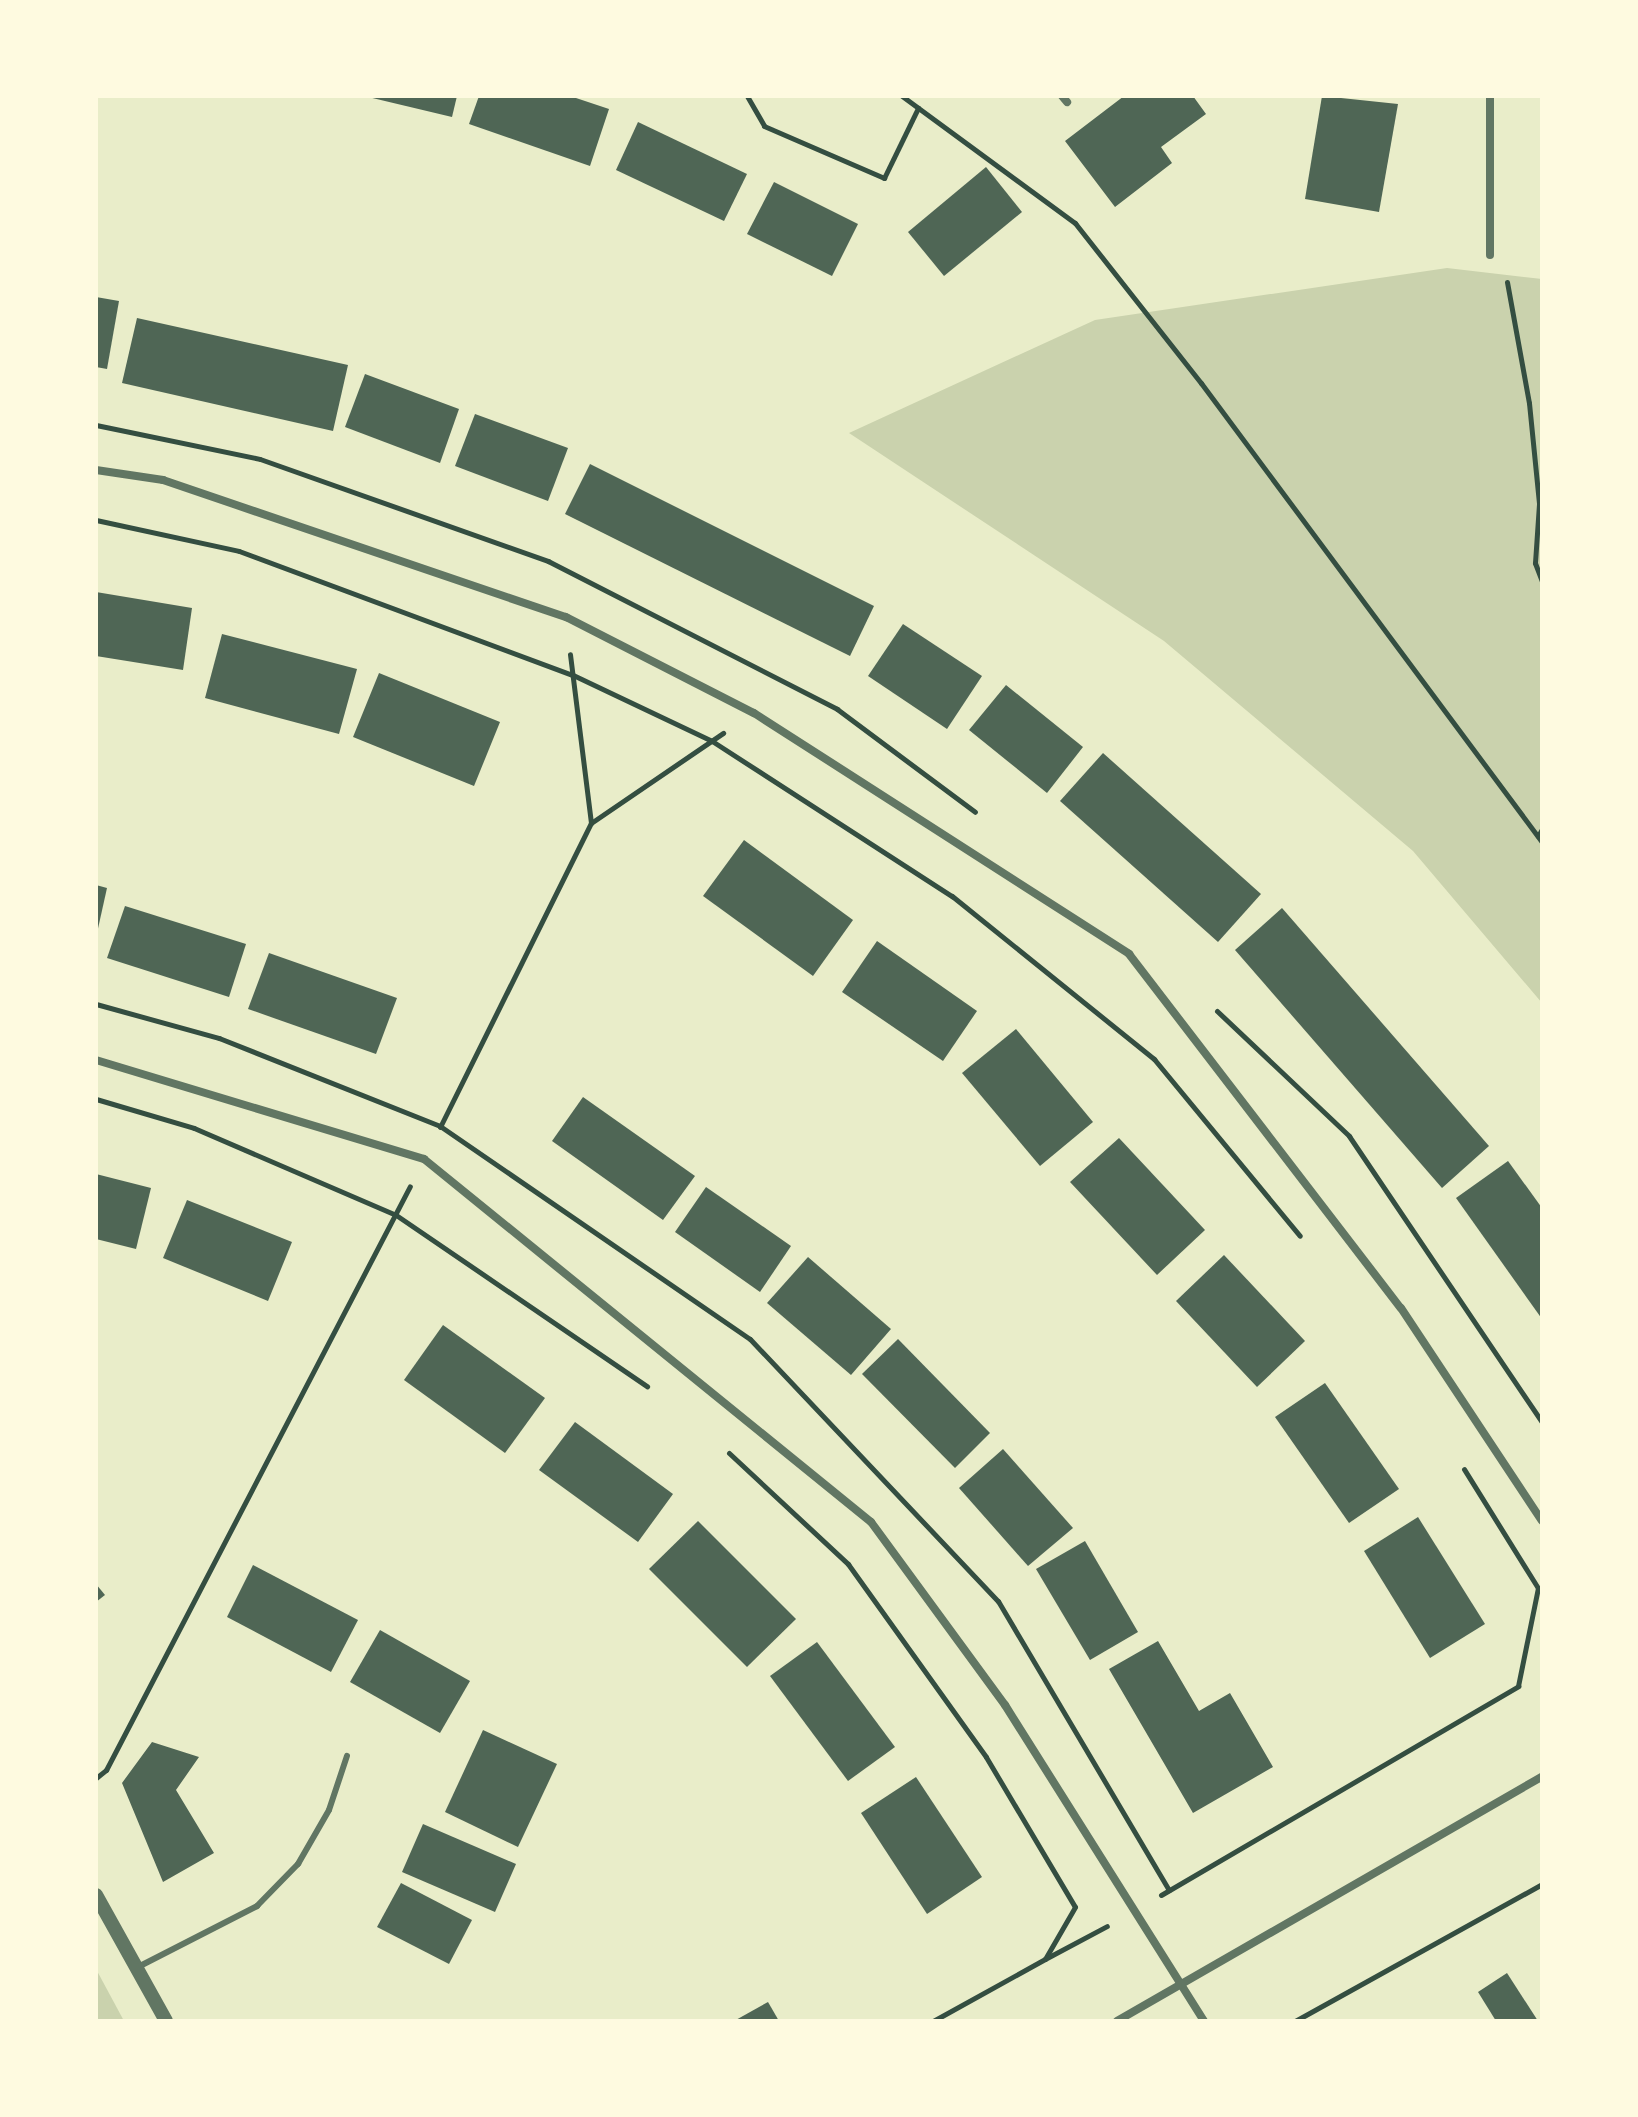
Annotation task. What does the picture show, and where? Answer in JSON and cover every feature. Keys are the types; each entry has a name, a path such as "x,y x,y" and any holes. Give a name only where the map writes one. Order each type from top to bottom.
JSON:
{"street":[{"path":"1490,96 1490,255"},
{"path":"96,470 163,480 566,617 754,713 1129,954 1401,1308 1542,1521"},
{"path":"96,1060 424,1159 871,1522 1005,1705 1204,2021"},
{"path":"1117,2021 1542,1777"},
{"path":"96,1895 166,2021"}],"lane":[{"path":"138,1967 257,1906 298,1864 329,1810 347,1756"}],"path":[{"path":"747,96 764,126 884,178 918,108"},
{"path":"902,96 1075,223 1201,383 1540,839"},
{"path":"1490,255 1506,278 1529,403 1539,504 1535,563 1542,581"},
{"path":"96,520 239,551 573,675 712,741 952,896 1154,1059 1310,1247"},
{"path":"566,617 591,823"},
{"path":"96,1778 106,1770 396,1215 591,823 754,713"},
{"path":"1540,839 1542,829"},
{"path":"96,1099 194,1128 396,1215 660,1395"},
{"path":"721,1445 848,1564 986,1757 1075,1907 1045,1959 933,2021"},
{"path":"1169,1890 1518,1686 1538,1588 1462,1466"},
{"path":"1295,2021 1542,1884"}],"green space":[{"path":"1447,268 1542,279 1542,1003 1413,851 1164,641 849,433 1095,320"},
{"path":"96,1969 124,2021 96,2021"}],"building":[{"path":"364,96 457,96 452,117"},
{"path":"479,96 570,96 609,109 590,166 469,124"},
{"path":"1124,96 1193,96 1206,114 1161,147 1172,163 1115,207 1065,141"},
{"path":"1322,96 1398,104 1379,212 1305,199"},
{"path":"638,122 747,174 724,221 616,170"},
{"path":"986,167 1022,212 944,276 908,232"},
{"path":"774,182 858,224 832,276 747,234"},
{"path":"96,297 119,301 107,369 96,367"},
{"path":"137,318 348,365 333,431 122,383"},
{"path":"365,374 459,409 440,463 345,427"},
{"path":"475,414 568,448 548,501 455,466"},
{"path":"590,464 874,606 850,656 565,514"},
{"path":"96,592 192,608 183,670 96,656"},
{"path":"903,624 982,676 947,729 868,676"},
{"path":"222,634 357,669 339,734 205,698"},
{"path":"379,673 500,722 474,786 353,737"},
{"path":"1006,685 1083,747 1047,793 969,730"},
{"path":"1103,753 1261,894 1218,942 1060,801"},
{"path":"744,840 853,920 813,976 703,896"},
{"path":"96,885 107,888 97,933 96,933"},
{"path":"125,906 246,944 229,997 107,958"},
{"path":"1282,908 1489,1146 1442,1188 1235,950"},
{"path":"877,941 977,1011 943,1061 842,992"},
{"path":"269,953 397,998 376,1054 248,1009"},
{"path":"1016,1029 1093,1122 1040,1166 962,1073"},
{"path":"583,1097 695,1176 663,1220 552,1141"},
{"path":"1119,1138 1205,1230 1157,1275 1070,1182"},
{"path":"1508,1161 1542,1208 1542,1319 1456,1198"},
{"path":"96,1174 151,1188 136,1249 96,1239"},
{"path":"706,1187 791,1246 760,1292 675,1232"},
{"path":"187,1200 292,1242 268,1301 163,1258"},
{"path":"1224,1255 1305,1341 1257,1387 1176,1301"},
{"path":"808,1257 891,1329 851,1375 767,1303"},
{"path":"443,1325 545,1398 505,1453 404,1380"},
{"path":"898,1339 990,1433 955,1468 862,1374"},
{"path":"1325,1383 1399,1489 1349,1523 1275,1417"},
{"path":"575,1422 673,1494 638,1542 539,1470"},
{"path":"1003,1449 1073,1528 1028,1566 959,1488"},
{"path":"1418,1517 1485,1624 1430,1658 1364,1551"},
{"path":"698,1521 796,1619 747,1667 649,1569"},
{"path":"1085,1541 1138,1632 1090,1660 1036,1569"},
{"path":"253,1565 358,1620 331,1672 227,1617"},
{"path":"96,1584 105,1595 96,1602"},
{"path":"380,1630 470,1681 440,1733 350,1682"},
{"path":"1158,1641 1199,1711 1230,1693 1273,1767 1193,1813 1109,1669"},
{"path":"817,1642 895,1747 848,1781 770,1676"},
{"path":"483,1730 557,1764 518,1847 445,1812"},
{"path":"152,1742 199,1757 176,1790 214,1853 163,1882 122,1783"},
{"path":"916,1777 982,1877 927,1914 861,1813"},
{"path":"423,1824 516,1864 495,1912 402,1872"},
{"path":"401,1883 472,1920 449,1964 377,1927"},
{"path":"1507,1973 1538,2021 1496,2021 1478,1992"},
{"path":"768,2002 779,2021 734,2021"}]}
